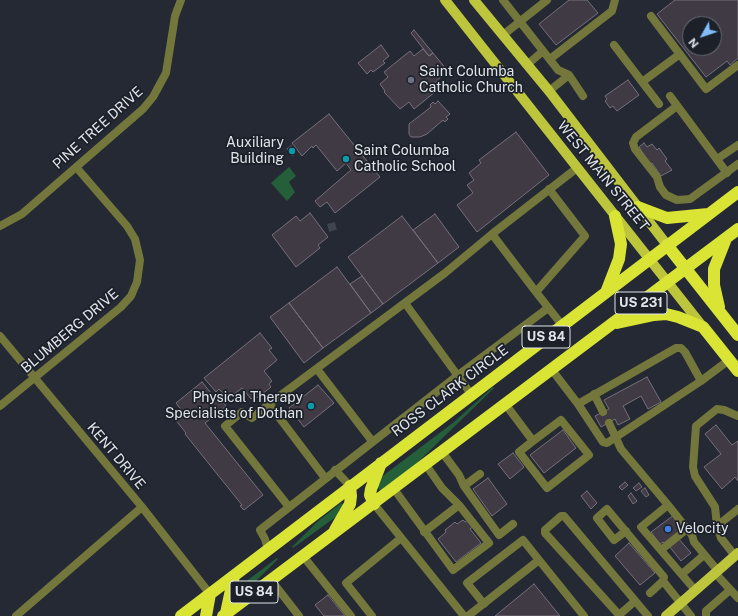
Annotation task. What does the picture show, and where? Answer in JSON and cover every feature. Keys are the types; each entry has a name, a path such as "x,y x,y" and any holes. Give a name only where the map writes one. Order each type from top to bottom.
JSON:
{"highway":[{"name":"ROSS CLARK CIRCLE","path":"181,616 381,462 738,192"},
{"path":"638,208 667,218 709,214"},
{"path":"606,292 620,259 620,244 615,216"},
{"name":"US 231","path":"614,323 738,229"},
{"path":"720,312 714,285 714,269 726,238"},
{"name":"WEST MAIN STREET","path":"667,245 738,335"},
{"name":"US 84","path":"226,615 614,323 666,314 703,327"},
{"name":"WEST MAIN STREET","path":"703,327 738,371"},
{"path":"374,504 370,495 371,489 381,462"},
{"path":"333,534 350,504 350,486"},
{"path":"226,615 234,576"},
{"path":"206,616 210,594"}],"main road":[{"name":"WEST MAIN STREET","path":"445,0 703,327"},
{"name":"WEST MAIN STREET","path":"474,0 528,64 667,245"},
{"path":"666,616 737,555"}],"street":[{"name":"PINE TREE DRIVE","path":"0,226 22,214 143,109 158,91 166,73 175,16 181,0"},
{"path":"503,0 558,70 569,75 583,96"},
{"path":"503,35 546,0"},
{"path":"550,59 612,11 615,0"},
{"path":"651,16 706,88 738,65"},
{"path":"614,45 659,104"},
{"path":"528,64 543,51"},
{"path":"642,82 680,54"},
{"path":"549,91 569,75"},
{"path":"670,96 727,173"},
{"path":"678,106 636,137 633,143 635,149 657,178 660,187 666,195 673,199 686,201 694,197 738,164"},
{"path":"717,159 738,145"},
{"name":"BLUMBERG DRIVE","path":"0,406 121,307 134,289 139,275 140,253 131,232 76,167"},
{"path":"289,506 225,426 242,412 252,418 405,303 577,168"},
{"path":"536,292 585,236 549,189"},
{"path":"492,234 562,325"},
{"path":"405,303 471,394"},
{"path":"268,550 265,538 260,530 372,441 548,308"},
{"name":"KENT DRIVE","path":"0,336 142,507 210,594"},
{"path":"578,404 676,348 680,348 685,352 701,381"},
{"path":"552,370 578,404 603,442 607,443 701,381 729,360"},
{"path":"317,369 372,441"},
{"path":"594,394 603,412"},
{"path":"269,404 325,478"},
{"path":"506,405 533,441"},
{"path":"737,555 721,538 716,526 715,507 695,476 693,467 696,426 717,409 724,410 738,416"},
{"path":"561,420 589,455 547,488 519,452 533,441 561,420"},
{"path":"609,422 614,437 621,449 692,535 694,542 730,590 738,598"},
{"path":"442,452 499,535 513,524"},
{"path":"394,489 453,570 489,543 459,505 442,488 426,465"},
{"path":"335,470 350,486"},
{"path":"464,486 480,474"},
{"path":"374,504 464,616"},
{"path":"424,532 459,505"},
{"path":"668,505 641,527 695,590"},
{"path":"16,616 142,507"},
{"path":"716,526 738,509"},
{"path":"635,601 619,615 545,533 545,530 561,516 564,516 648,616"},
{"path":"661,550 687,529"},
{"path":"626,531 664,577 663,581 691,616"},
{"path":"372,616 346,583 401,538"},
{"path":"484,604 467,583 523,540 584,616"},
{"path":"682,574 704,555"},
{"path":"303,556 351,616"},
{"path":"468,616 540,560"},
{"path":"271,580 299,616"},
{"path":"650,593 663,581"},
{"path":"706,616 706,611 730,590"}],"green space":[{"path":"289,167 296,176 289,182 295,192 287,201 271,183"},
{"path":"493,387 494,388 416,464 380,491 377,485 384,475 454,422"},
{"path":"341,503 345,506 337,516 293,548 292,547 318,521"},
{"path":"277,558 278,559 253,584 239,594 236,590 240,586"}],"building":[{"path":"569,0 587,0 598,13 556,45 539,24"},
{"path":"675,0 738,0 738,58 730,65 727,61 706,77 690,56 722,56 722,16 682,16 682,46 657,14"},
{"path":"414,30 433,53 429,56 411,33"},
{"path":"381,45 389,56 383,61 385,63 373,72 371,70 367,74 358,63"},
{"name":"Saint Columba Catholic Church","path":"423,49 429,56 433,53 447,70 435,83 440,88 414,109 409,102 400,109 384,92 385,91 380,84 388,77 384,72 410,51 414,56"},
{"path":"628,80 639,95 617,111 613,106 610,108 605,101 607,99 605,96"},
{"path":"438,101 450,114 446,117 448,119 445,122 443,120 427,134 420,137 411,137 409,134 409,124 431,107 430,105 433,102 435,104"},
{"name":"Saint Columba Catholic School","path":"329,114 380,177 335,213 327,202 320,207 315,201 351,170 346,163 337,171 316,145 313,148 312,146 302,156 292,143"},
{"path":"516,132 549,175 477,232 457,205 473,193 467,185 474,180 469,173 481,163 479,160"},
{"path":"644,143 647,147 652,144 657,150 659,148 667,159 665,161 672,170 661,176 652,163 650,164 639,147"},
{"name":"Auxiliary Building","path":"291,146 296,153 292,156 287,149"},
{"path":"310,213 328,237 318,245 320,248 296,267 272,235 296,216 300,221"},
{"path":"435,214 459,247 438,263 413,230"},
{"path":"402,216 438,263 383,304 348,257"},
{"path":"337,267 371,313 323,348 289,303"},
{"path":"362,276 383,304 371,313 350,284"},
{"path":"289,303 323,348 304,363 270,317"},
{"path":"260,333 272,348 269,350 277,360 264,371 272,381 269,384 271,387 257,398 255,395 251,399 242,388 228,399 219,389 216,392 204,378"},
{"path":"647,377 661,402 648,409 641,396 623,406 630,419 618,425 615,419 601,427 595,416 609,409 604,400"},
{"path":"202,382 220,404 223,402 226,406 205,423 263,495 244,510 240,506 242,505 174,418 182,411 176,403"},
{"name":"Physical Therapy Specialists of Dothan","path":"318,385 334,403 304,427 289,408"},
{"path":"716,425 732,445 738,441 738,481 735,477 722,489 704,467 721,454 705,434"},
{"path":"563,430 576,448 544,473 530,455"},
{"path":"513,453 524,467 510,479 498,464"},
{"path":"488,478 507,504 492,516 473,489"},
{"path":"625,482 628,485 622,490 619,487"},
{"path":"639,483 642,487 636,491 633,488"},
{"path":"645,488 649,495 646,497 641,491"},
{"path":"587,491 597,503 591,509 581,496"},
{"path":"631,493 637,501 633,504 628,496"},
{"name":"Velocity","path":"674,515 683,526 680,529 681,530 664,543 663,542 660,544 651,532"},
{"path":"469,519 474,526 470,529 481,543 456,562 438,539 446,532 445,530 455,522 457,524 463,520 465,522"},
{"path":"678,538 691,553 681,561 669,546"},
{"path":"629,543 655,573 640,585 615,556"},
{"path":"534,584 560,616 495,616"},
{"path":"328,595 345,616 324,616 315,605"}],"tunnel":[{"path":"331,223 333,231"}],"place":[{"name":"Saint Columba Catholic Church","path":"411,80"},
{"name":"Auxiliary Building","path":"292,151"},
{"name":"Saint Columba Catholic School","path":"346,159"},
{"name":"Physical Therapy Specialists of Dothan","path":"311,406"},
{"name":"Velocity","path":"668,529"}]}
